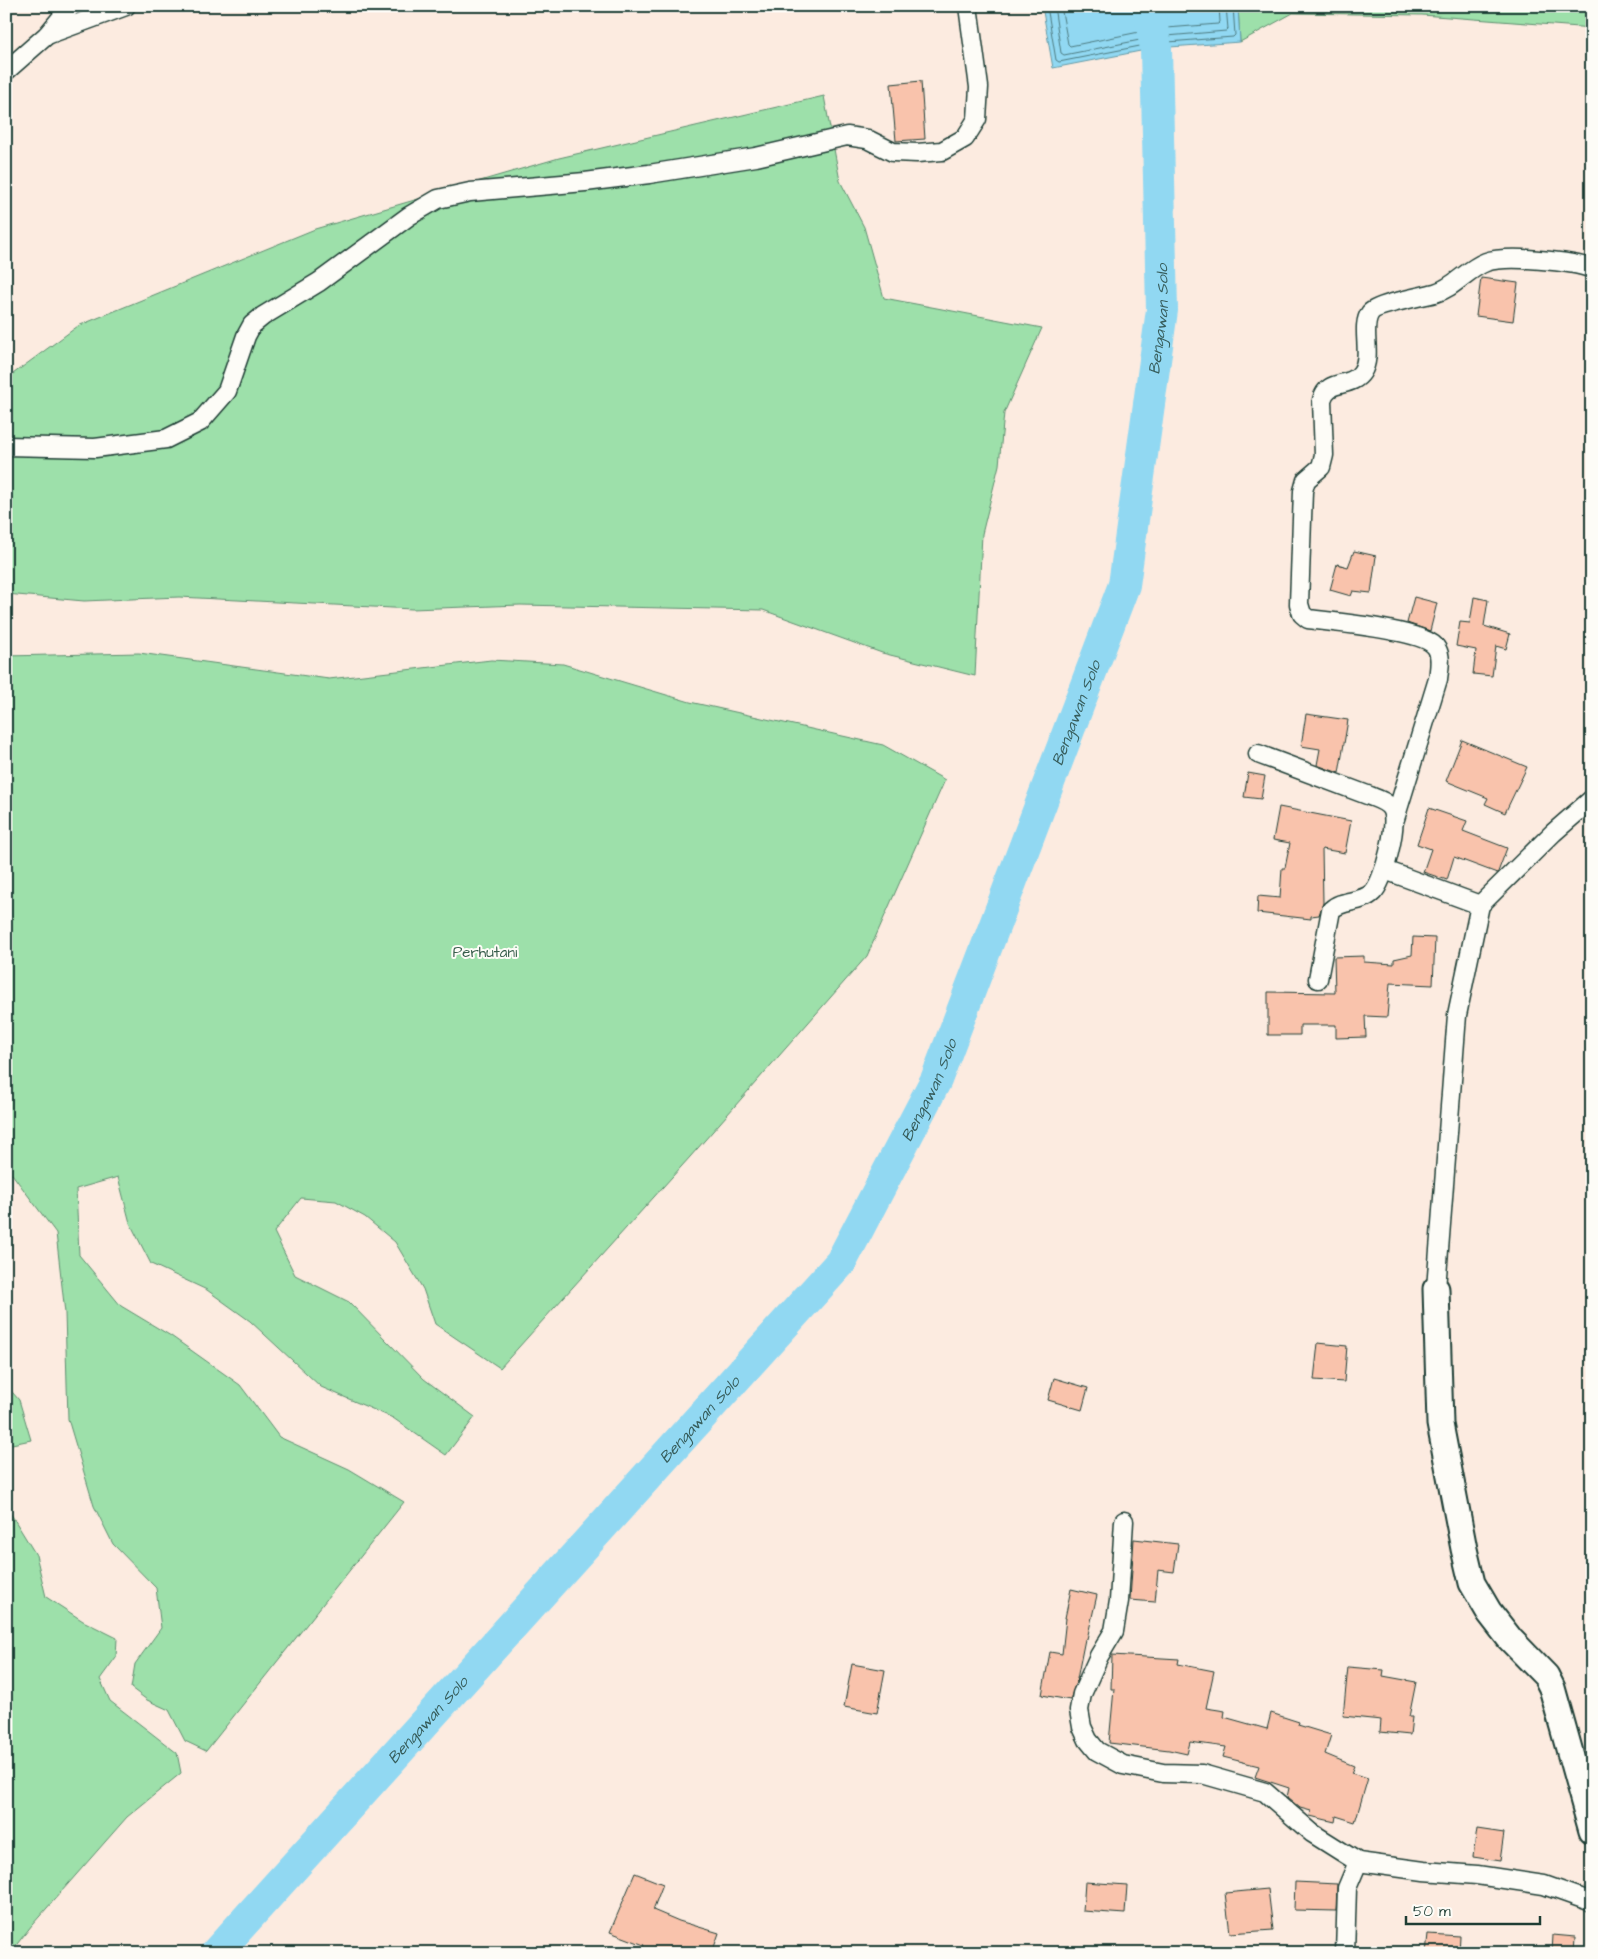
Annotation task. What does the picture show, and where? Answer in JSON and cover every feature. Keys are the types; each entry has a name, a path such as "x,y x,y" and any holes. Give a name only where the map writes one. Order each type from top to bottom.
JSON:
{"main road":[{"path":"1436,1289 1440,1424 1472,1583 1489,1612 1510,1639 1546,1676 1552,1688 1592,1831"}],"street":[{"path":"6,71 47,35 71,6"},
{"path":"47,35 126,6"},
{"path":"6,446 95,448 166,439 200,422 227,391 246,336 252,325 263,316 319,282 409,216 438,199 470,192 585,182 649,174 756,157 847,136 867,139 893,152 942,151 964,138 977,119 979,87 968,6"},
{"path":"1318,978 1331,910 1336,905 1363,900 1374,892 1385,870 1394,822 1438,679 1440,660 1437,647 1425,638 1399,632 1308,619 1302,614 1299,604 1304,490 1306,480 1321,467 1324,456 1322,400 1324,392 1330,387 1352,381 1362,374 1366,365 1367,318 1371,310 1381,305 1403,302 1444,291 1463,275 1488,261 1551,260 1592,269"},
{"path":"1258,754 1387,804 1392,811 1394,822"},
{"path":"1436,1289 1457,1015 1480,906 1589,803"},
{"path":"1385,870 1480,906"},
{"path":"1124,1521 1119,1602 1114,1632 1082,1694 1079,1710 1082,1727 1088,1740 1097,1751 1123,1765 1163,1773 1202,1774 1265,1792 1312,1833 1358,1862 1424,1871 1477,1875 1544,1885 1592,1902"},
{"path":"1345,1953 1347,1888 1358,1862"}],"green space":[{"path":"1238,6 1592,6 1592,28 1422,15 1293,13 1240,42"},
{"path":"824,96 840,181 864,227 884,298 1042,328 1004,413 999,465 982,534 975,676 882,653 763,610 520,605 412,609 179,597 84,601 6,594 6,379 78,326 315,229 559,158"},
{"name":"Perhutani","path":"139,653 329,679 491,660 563,664 690,702 883,745 945,780 867,956 690,1157 500,1368 435,1324 423,1289 395,1242 365,1217 336,1201 301,1198 274,1232 295,1275 349,1302 424,1379 475,1417 446,1455 393,1418 321,1387 250,1321 207,1290 151,1264 130,1223 118,1177 76,1189 79,1255 121,1306 171,1336 240,1385 279,1437 349,1469 404,1502 206,1751 185,1741 169,1710 147,1700 131,1688 135,1664 161,1628 156,1588 113,1544 94,1506 68,1419 65,1313 56,1233 12,1174 6,1178 6,656"},
{"path":"6,1385 19,1400 31,1440 12,1444 6,1443"},
{"path":"6,1506 36,1555 46,1597 83,1621 117,1638 116,1657 100,1679 110,1701 177,1753 181,1773 127,1817 32,1925 10,1953 6,1953"}],"water":[{"path":"1042,6 1238,6 1240,42 1156,48 1053,68"}],"building":[{"path":"921,81 925,139 896,141 891,84"},
{"path":"1481,278 1518,283 1513,321 1476,316"},
{"path":"1354,551 1376,556 1371,593 1353,591 1351,596 1330,590 1337,564 1348,567"},
{"path":"1414,597 1437,603 1430,631 1407,623"},
{"path":"1474,597 1488,600 1484,626 1510,634 1506,649 1496,646 1492,676 1473,674 1476,650 1456,646 1460,622 1470,623"},
{"path":"1306,714 1348,720 1339,773 1317,765 1320,749 1301,746"},
{"path":"1462,740 1527,767 1505,813 1485,804 1488,798 1446,781"},
{"path":"1248,773 1265,776 1261,799 1244,797"},
{"path":"1279,807 1351,821 1345,853 1322,849 1323,903 1319,915 1311,916 1311,919 1257,913 1258,896 1280,898 1282,868 1285,868 1290,843 1273,840"},
{"path":"1429,808 1467,821 1463,831 1507,848 1498,872 1454,857 1447,880 1423,872 1431,849 1417,844"},
{"path":"1413,937 1435,938 1433,985 1390,983 1387,1017 1365,1016 1366,1037 1336,1038 1336,1025 1300,1025 1300,1035 1268,1035 1268,992 1335,993 1334,957 1364,956 1364,962 1394,964 1394,959 1412,955"},
{"path":"1318,1343 1347,1346 1344,1382 1314,1380"},
{"path":"1054,1378 1088,1388 1082,1410 1048,1400"},
{"path":"1134,1539 1178,1544 1174,1572 1158,1570 1155,1602 1130,1600"},
{"path":"1071,1589 1097,1595 1077,1679 1070,1700 1042,1695 1050,1652 1062,1654 1065,1618"},
{"path":"1112,1655 1179,1659 1178,1664 1214,1671 1206,1708 1225,1711 1224,1717 1267,1729 1271,1713 1299,1722 1298,1725 1331,1735 1325,1754 1354,1766 1351,1773 1368,1778 1355,1822 1336,1816 1335,1822 1310,1816 1311,1811 1300,1808 1287,1797 1289,1788 1255,1777 1259,1766 1223,1757 1226,1747 1190,1742 1187,1754 1109,1743 1114,1689 1111,1689"},
{"path":"852,1664 885,1670 877,1713 844,1707"},
{"path":"1348,1667 1384,1670 1383,1676 1416,1682 1409,1717 1412,1717 1410,1735 1380,1732 1381,1720 1343,1716"},
{"path":"1477,1829 1504,1833 1500,1861 1473,1857"},
{"path":"635,1873 663,1884 653,1910 679,1921 719,1933 712,1953 641,1953 644,1945 610,1932"},
{"path":"1085,1882 1127,1885 1125,1914 1083,1911"},
{"path":"1295,1882 1337,1884 1336,1911 1294,1910"},
{"path":"1268,1889 1273,1930 1230,1933 1225,1893"},
{"path":"1428,1934 1460,1936 1459,1953 1426,1953"},
{"path":"1553,1935 1575,1937 1574,1953 1552,1953"}],"waterway":[{"name":"Bengawan Solo","path":"216,1953 841,1262 936,1080 1124,585 1162,310 1156,48 1148,6"}]}
